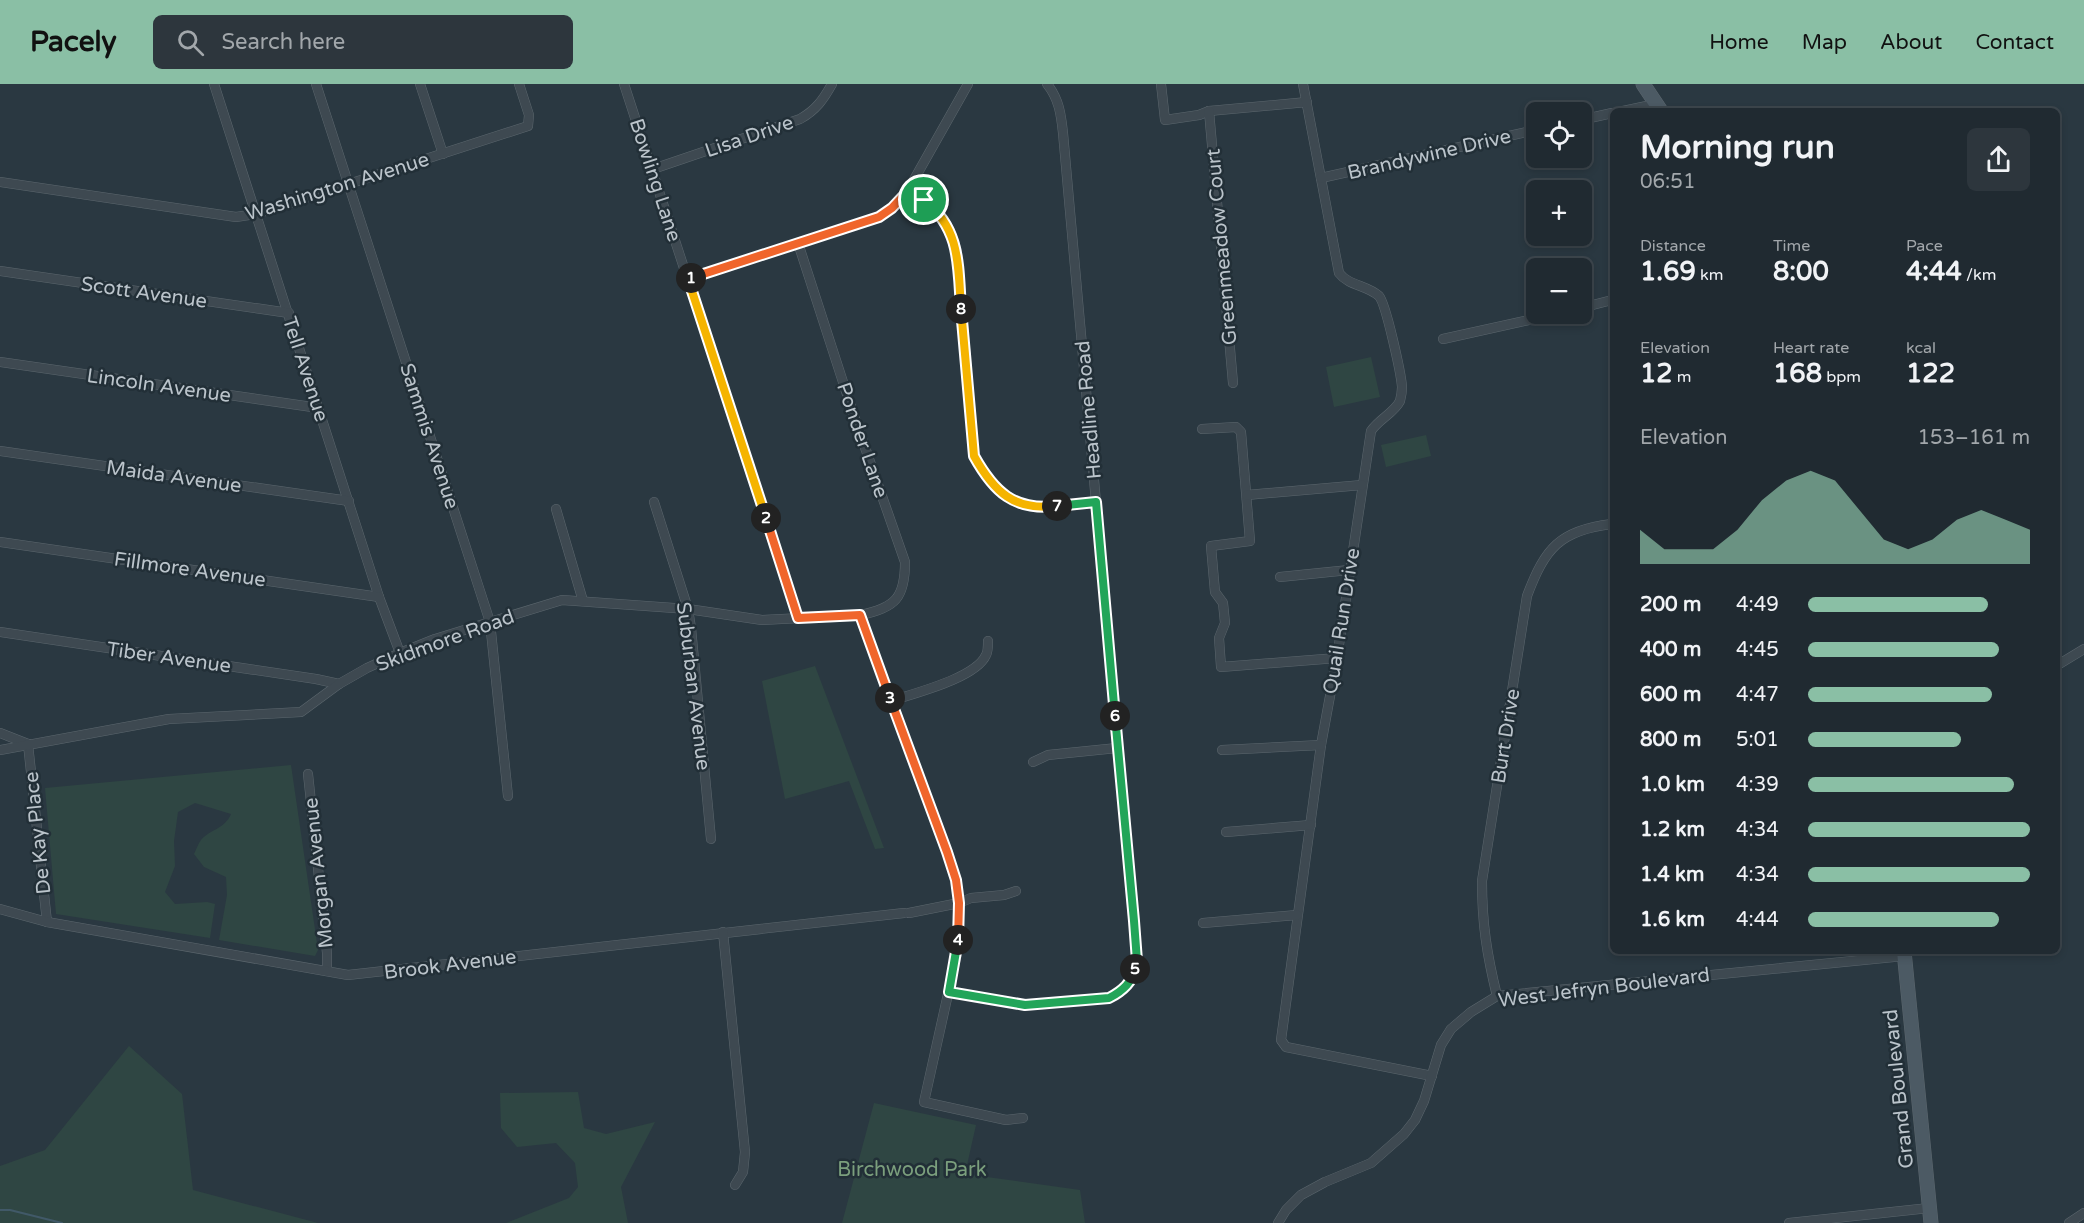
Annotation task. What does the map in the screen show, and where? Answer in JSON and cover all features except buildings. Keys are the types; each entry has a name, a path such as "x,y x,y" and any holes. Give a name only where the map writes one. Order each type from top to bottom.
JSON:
{"street":[{"name":"Tell Avenue","path":"214,84 379,597 400,653"},
{"name":"Sammis Avenue","path":"316,84 490,622 508,796"},
{"path":"420,84 443,154"},
{"name":"Washington Avenue","path":"0,182 236,217 256,214 528,126 529,115 519,84"},
{"name":"Bowling Lane","path":"624,84 798,618"},
{"name":"Lisa Drive","path":"652,169 800,119 813,112 832,84"},
{"path":"688,279 879,217 892,208 907,192 968,84"},
{"name":"Headline Road","path":"949,992 1025,1005 1109,998 1121,992 1134,976 1137,961 1061,111 1047,84"},
{"path":"1161,84 1165,120 1199,115 1209,111 1307,102"},
{"name":"Quail Run Drive","path":"1303,84 1339,273 1343,278 1370,289 1382,301 1402,387 1398,403 1371,431 1321,745 1281,1040 1286,1047 1432,1076"},
{"path":"1643,84 1658,107"},
{"name":"Greenmeadow Court","path":"1209,111 1233,383"},
{"path":"1592,118 1610,113"},
{"name":"Brandywine Drive","path":"1321,178 1526,132"},
{"path":"907,192 924,200 937,210 953,237 957,252 974,456 985,477 1003,495 1023,506 1040,508 1096,502"},
{"name":"Ponder Lane","path":"798,243 905,561 905,582 899,596 889,606 876,612 860,615 798,618"},
{"name":"Scott Avenue","path":"0,271 289,313"},
{"path":"1592,305 1610,301"},
{"path":"1443,339 1526,321"},
{"name":"Lincoln Avenue","path":"0,362 319,408"},
{"path":"1202,429 1236,427 1241,432 1247,495 1250,541 1211,546 1215,592 1223,603 1225,623 1219,638 1221,667 1336,658"},
{"name":"Maida Avenue","path":"0,452 349,501"},
{"path":"1247,495 1362,485"},
{"name":"Suburban Avenue","path":"654,502 688,609 711,839"},
{"path":"556,509 583,601"},
{"name":"Burt Drive","path":"1497,996 1485,945 1482,881 1527,596 1537,568 1551,547 1572,533 1610,524"},
{"name":"Fillmore Avenue","path":"0,542 379,597"},
{"path":"1280,577 1349,570"},
{"name":"Skidmore Road","path":"0,750 169,719 301,712 339,684 400,653 435,639 562,600 688,609 762,620 798,618"},
{"path":"860,615 956,880 959,903 958,949 924,1102 1006,1120 1023,1118"},
{"name":"Tiber Avenue","path":"0,632 339,684"},
{"path":"891,701 945,682 977,667 987,655 988,641"},
{"path":"2060,664 2084,649"},
{"path":"0,733 28,744"},
{"name":"De Kay Place","path":"28,744 47,922"},
{"path":"1222,750 1321,745"},
{"path":"1033,762 1048,755 1117,748"},
{"name":"Morgan Avenue","path":"308,774 327,971"},
{"path":"1226,832 1311,825"},
{"name":"Brook Avenue","path":"0,909 47,922 348,975 907,913 959,903 971,898 1016,891"},
{"path":"1203,923 1297,915"},
{"path":"723,932 745,1152 742,1172 735,1185"},
{"name":"West Jefryn Boulevard","path":"1278,1223 1286,1210 1301,1195 1325,1182 1371,1163 1404,1134 1415,1120 1441,1045 1451,1029 1470,1012 1497,996 1895,954"},
{"name":"Grand Boulevard","path":"1904,954 1931,1223"},
{"path":"1789,1223 1929,1208"},
{"path":"2069,1223 2084,1213"}],"green space":[{"path":"1371,357 1380,397 1334,407 1326,367"},
{"path":"1426,435 1431,456 1386,467 1381,445"},
{"path":"815,666 884,848 875,849 849,781 785,799 762,681"},
{"path":"291,765 318,950 315,956 219,940 227,895 226,877 204,867 194,854 201,840 225,823 231,814 195,803 178,812 174,841 175,866 165,892 175,904 207,902 215,904 210,938 56,914 45,788"},
{"path":"129,1046 182,1094 193,1190 318,1223 0,1223 0,1166 45,1150"},
{"path":"578,1092 584,1128 606,1134 655,1122 621,1187 628,1223 506,1223 569,1198 578,1187 575,1163 556,1143 517,1147 501,1128 500,1093"},
{"name":"Birchwood Park","path":"874,1103 976,1125 965,1174 1080,1190 1085,1223 842,1223"}],"waterway":[{"path":"0,1210 10,1210 62,1223"}],"route":[{"path":"907,192 924,200 937,210 945,222 953,237 957,252 974,456 985,477 1003,495 1023,506 1040,508 1096,502 1137,961 1134,976 1121,992 1109,998 1025,1005 949,992 958,949 959,903 956,880 947,852 860,615 798,618 688,279 879,217 892,208 907,192"}]}
